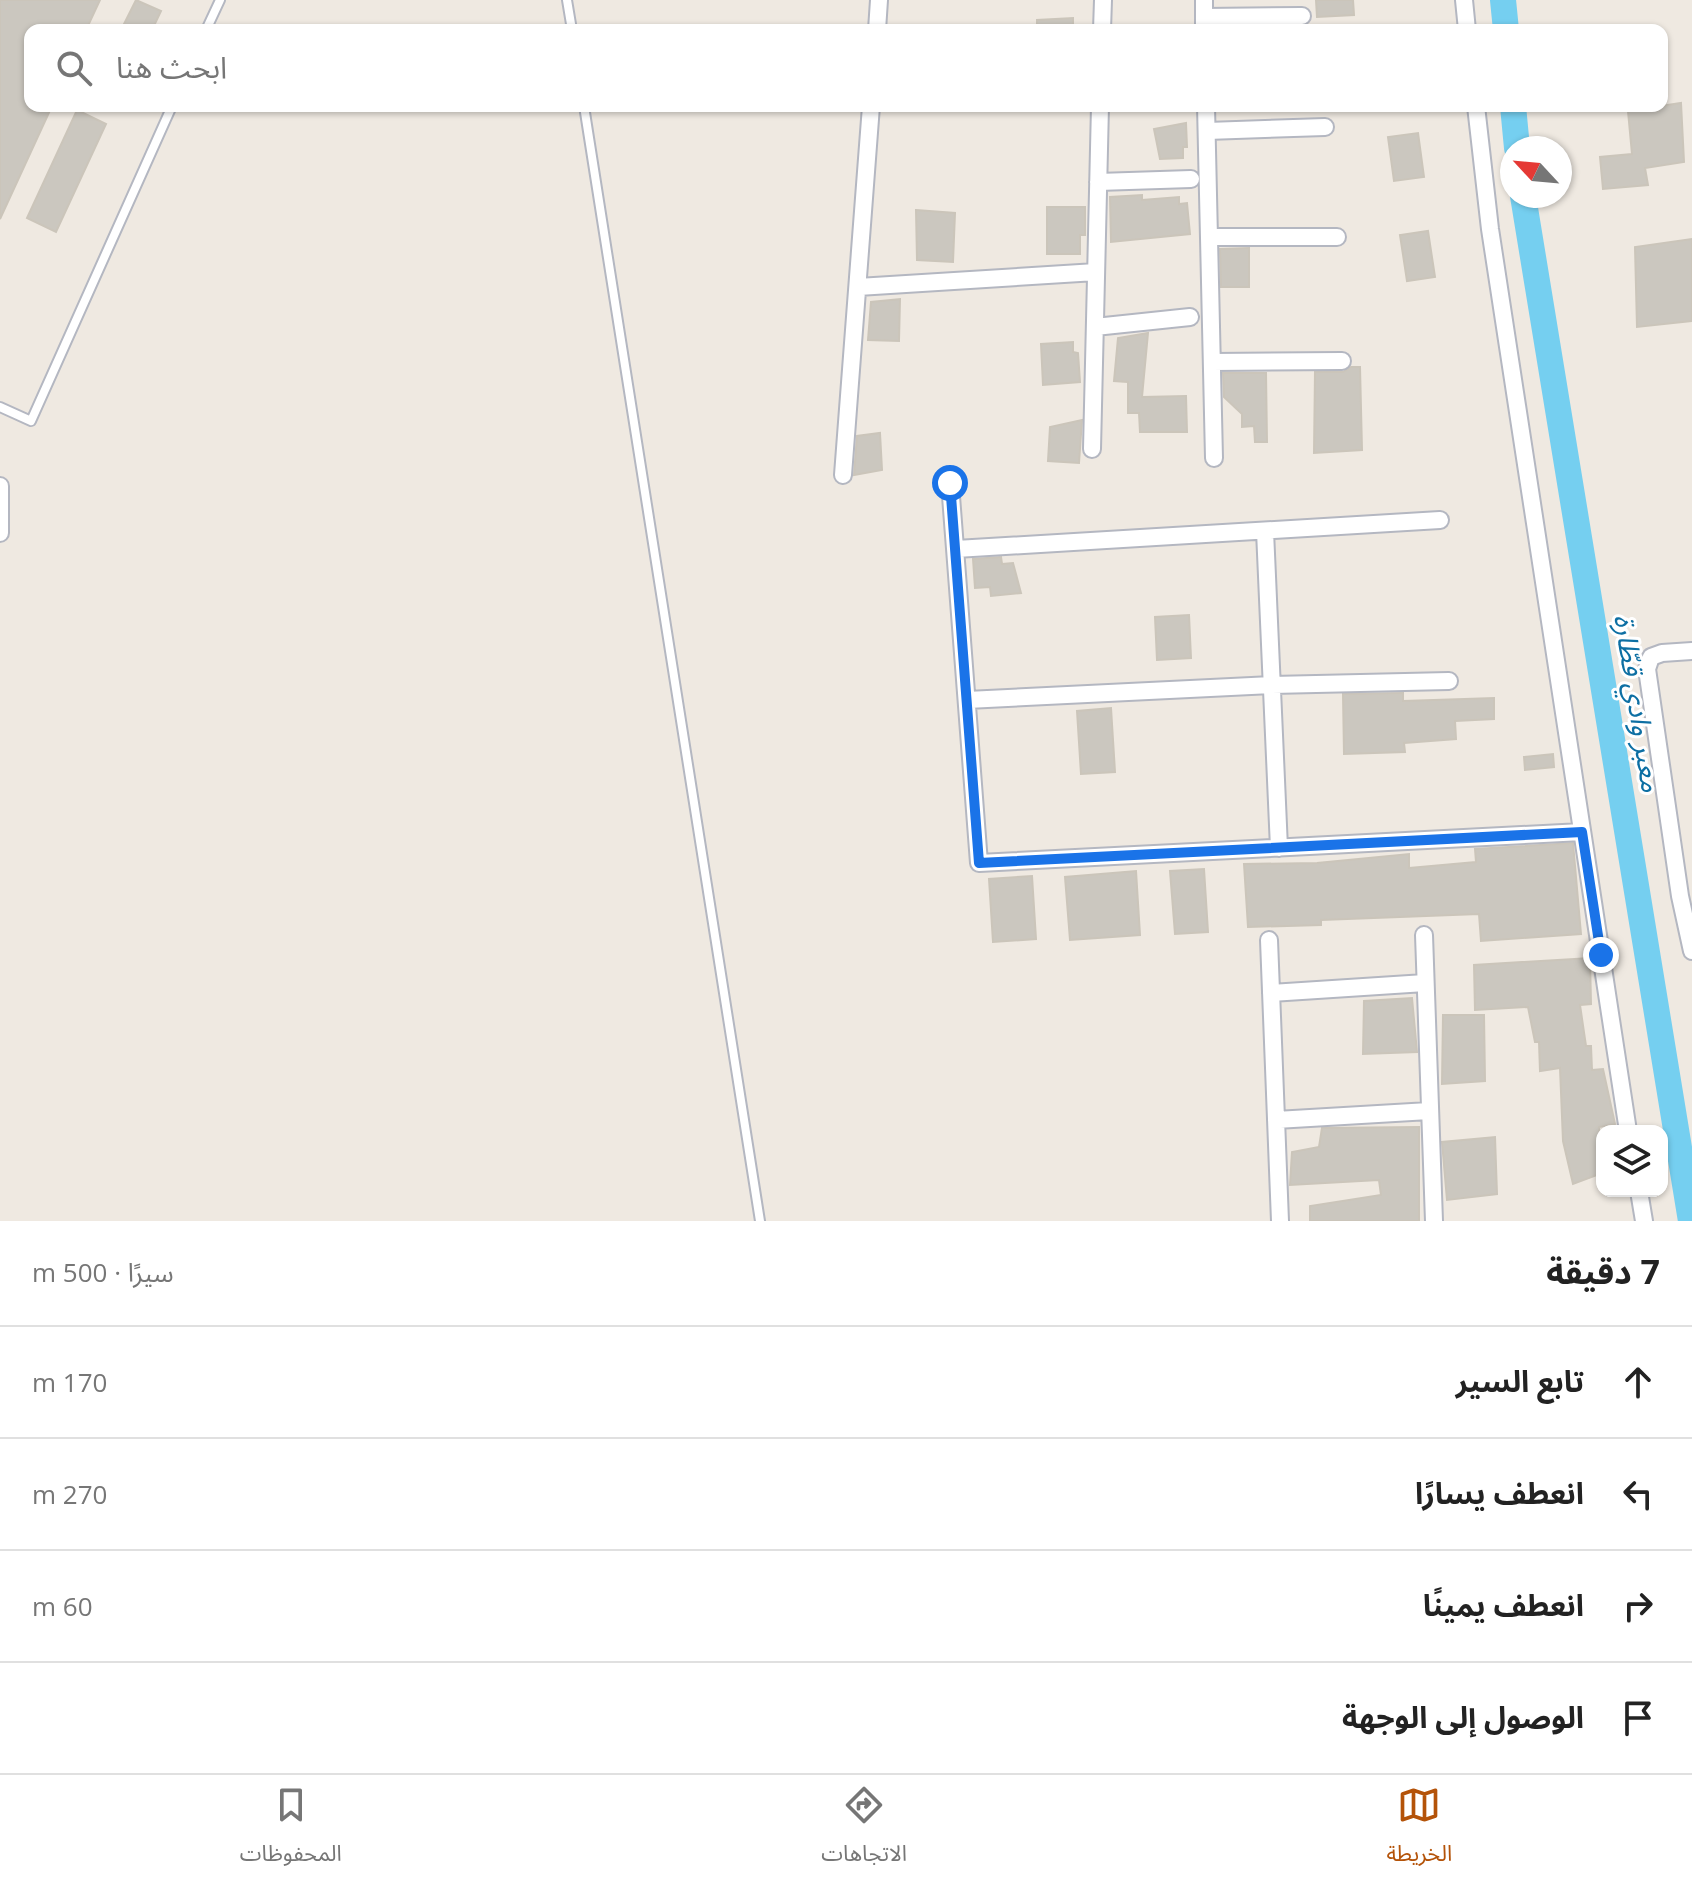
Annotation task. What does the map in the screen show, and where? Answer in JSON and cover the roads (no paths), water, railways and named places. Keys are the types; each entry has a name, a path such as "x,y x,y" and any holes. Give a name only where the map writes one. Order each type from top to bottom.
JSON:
{"street":[{"path":"877,24 879,0"},
{"path":"1102,24 1103,0"},
{"path":"1464,0 1466,24"},
{"path":"1204,16 1302,16"},
{"path":"843,475 871,112"},
{"path":"1092,449 1100,112"},
{"path":"1206,112 1214,458"},
{"path":"1477,112 1490,229 1627,1125"},
{"path":"1207,131 1325,127"},
{"path":"1098,182 1191,179"},
{"path":"1209,237 1337,237"},
{"path":"858,287 1096,272"},
{"path":"1095,327 1190,317"},
{"path":"1212,362 1342,361"},
{"path":"950,483 979,863 1582,832"},
{"path":"0,486 0,533"},
{"path":"956,549 1440,520"},
{"path":"1265,531 1279,848"},
{"path":"1692,651 1651,657 1647,669 1680,896 1692,951"},
{"path":"967,700 1272,685 1449,681"},
{"path":"1424,935 1434,1221"},
{"path":"1269,940 1280,1221"},
{"path":"1271,993 1425,983"},
{"path":"1276,1120 1429,1111"},
{"path":"1640,1197 1644,1221"}],"lane":[{"path":"209,24 220,0"},
{"path":"567,0 571,24"},
{"path":"0,407 31,421 169,112"},
{"path":"585,112 760,1221"}],"waterway":[{"name":"معبر وادي قطّارة","path":"1503,0 1505,24"},
{"name":"معبر وادي قطّارة","path":"1514,112 1516,136"},
{"name":"معبر وادي قطّارة","path":"1525,208 1691,1221"}]}
